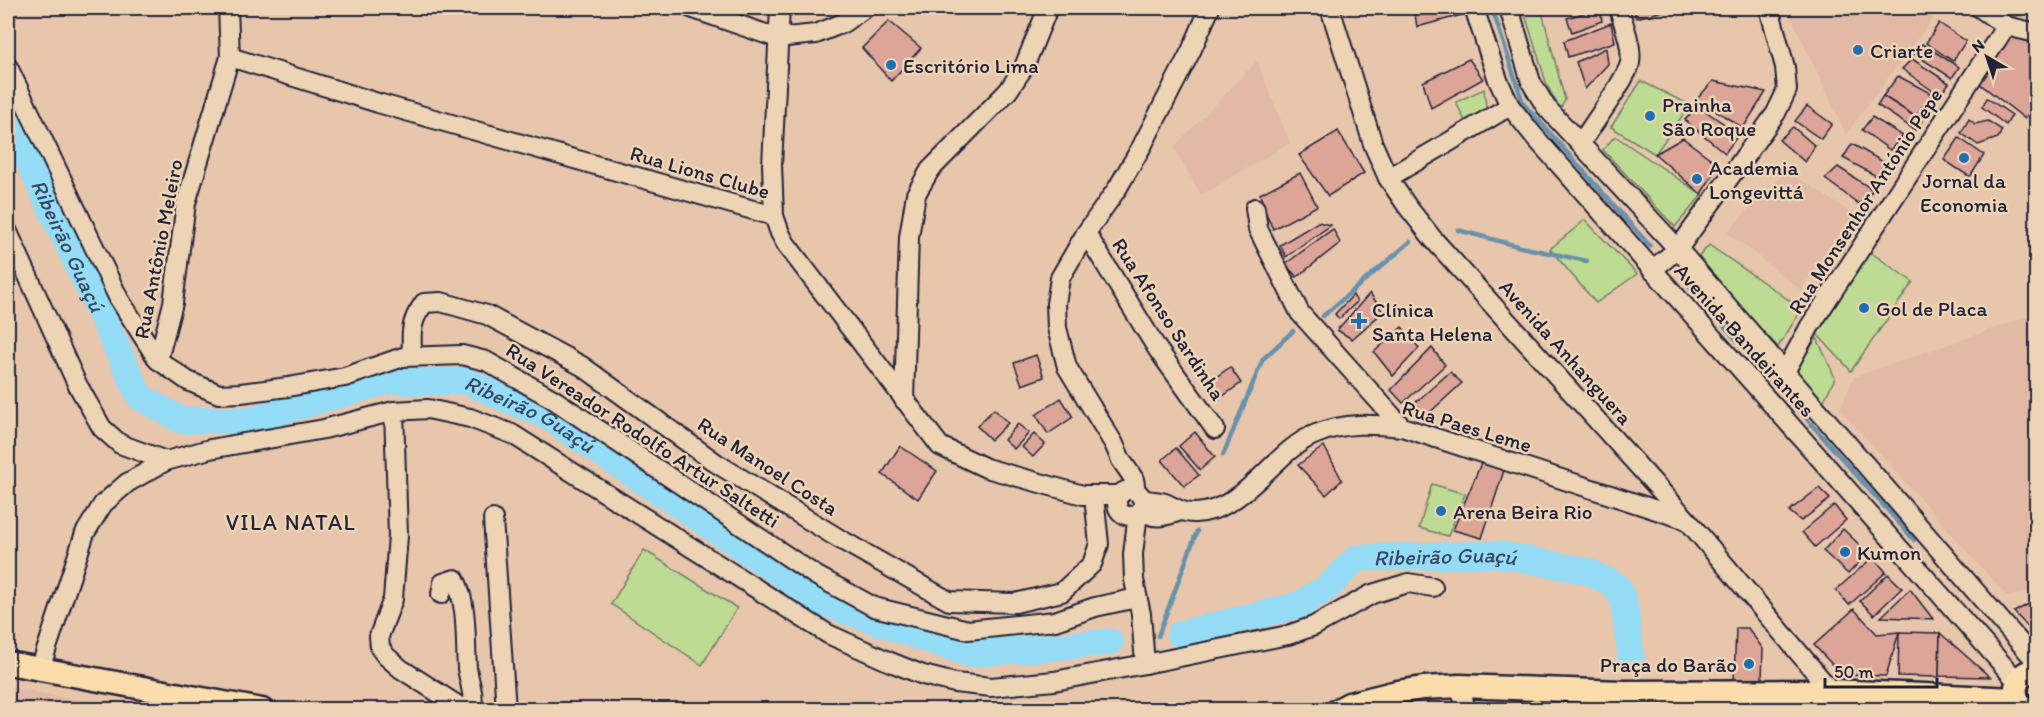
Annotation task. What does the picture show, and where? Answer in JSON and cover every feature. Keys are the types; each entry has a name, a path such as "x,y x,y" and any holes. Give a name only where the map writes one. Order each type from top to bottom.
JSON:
{"main road":[{"path":"8,663 262,710"},
{"path":"1338,710 1349,704 1397,692 1460,686 1609,701 1650,701 1831,691 2024,690"}],"street":[{"name":"Rua Antônio Meleiro","path":"158,360 173,303 186,203 230,57 228,8"},
{"path":"691,8 777,38 816,34 843,23 865,8"},
{"path":"774,216 772,165 780,8"},
{"path":"904,400 909,237 916,194 930,170 1008,91 1028,60 1048,8"},
{"path":"1145,664 1130,503 1121,460 1114,444 1067,367 1057,328 1056,304 1060,278 1086,232 1117,189 1142,146 1191,51 1210,8"},
{"name":"Avenida Anhanguera","path":"1330,8 1373,144 1388,178 1407,206 1432,239 1688,521 1831,691"},
{"name":"Avenida Bandeirantes","path":"1474,8 1498,80 1510,106 1534,136 2024,690"},
{"name":"Avenida Bandeirantes","path":"1509,8 1536,93 1546,107 1678,249 2037,661"},
{"path":"1581,143 1618,86 1630,61 1629,45 1619,8"},
{"path":"1652,270 1678,249 1776,113 1787,90 1785,67 1769,8"},
{"path":"1980,8 2006,26 2037,33"},
{"name":"Rua Monsenhor António Pepe","path":"1785,372 1810,327 2006,26"},
{"name":"Rua Lions Clube","path":"230,57 388,106 774,216 786,244 940,446 986,468 1089,500 1130,503"},
{"name":"Rua Vereador Rodolfo Artur Saltetti","path":"8,67 118,299 158,360 188,381 219,394 288,387 345,377 403,357 462,355 486,361 553,399 815,575 874,607 968,630 1054,621 1095,607 1139,606"},
{"path":"1388,178 1510,106"},
{"path":"1255,207 1258,229 1300,313 1402,427"},
{"path":"8,232 77,384 102,428 120,444 166,461"},
{"name":"Rua Afonso Sardinha","path":"1086,232 1158,350 1215,429"},
{"name":"Rua Manoel Costa","path":"410,356 415,315 424,303 441,302 487,315 582,366 716,463 838,538 949,601 1016,603 1062,592 1092,564 1098,544 1089,500"},
{"path":"40,669 85,533 102,504 127,483 166,461 210,449 324,429 394,411 428,409 470,418 512,434 828,634 923,675 955,683 991,687 1054,681 1145,664 1288,635 1314,627 1372,594 1408,583 1433,587"},
{"path":"394,411 398,536 393,599 380,636 380,648 401,669 465,710"},
{"name":"Rua Paes Leme","path":"1130,503 1149,516 1157,517 1181,511 1194,514 1219,507 1251,487 1288,452 1314,434 1350,424 1402,427 1688,521"},
{"path":"493,519 506,710"},
{"path":"1933,587 1956,568"},
{"path":"441,594 443,583 455,579 461,592 473,701 472,710"},
{"path":"1460,686 1466,710"}],"shaded area":[{"name":"Criarte","path":"1787,8 1941,8 1846,134"},
{"path":"1257,61 1290,143 1201,195 1174,147"},
{"path":"1786,170 1853,214 1801,290 1727,232"},
{"path":"2036,314 2036,589 2008,597 1840,409 1854,377"},
{"path":"8,687 129,709 8,709"}],"green space":[{"path":"1523,8 1541,8 1565,100 1560,109 1547,85"},
{"path":"2002,8 2031,8 2032,13 2014,16"},
{"name":"Prainha São Roque","path":"1641,81 1690,105 1655,154 1611,127"},
{"path":"1484,89 1487,114 1466,123 1456,102"},
{"path":"1615,136 1702,195 1675,227 1603,150"},
{"path":"1585,220 1637,274 1596,303 1550,249"},
{"path":"1709,245 1802,309 1778,347 1696,260"},
{"name":"Gol de Placa","path":"1870,252 1913,282 1851,371 1817,334"},
{"path":"1817,338 1835,378 1823,402 1795,370"},
{"name":"Arena Beira Rio","path":"1432,484 1465,494 1448,536 1419,528"},
{"path":"644,550 737,608 702,665 611,604"}],"building":[{"path":"1414,8 1459,8 1462,15 1417,27"},
{"path":"1600,8 1602,21 1572,32 1567,18"},
{"path":"1675,8 1636,18 1634,9"},
{"name":"Escritório Lima","path":"889,21 921,48 891,81 862,48"},
{"path":"1611,23 1615,42 1568,57 1564,41"},
{"path":"1939,23 1966,41 1953,61 1926,43"},
{"path":"2008,29 2036,34 2036,107 2024,118 1975,80"},
{"path":"1922,44 1959,67 1952,78 1914,54"},
{"path":"1606,48 1608,64 1585,89 1576,62"},
{"path":"1469,59 1483,79 1431,108 1423,82"},
{"path":"1912,59 1949,83 1940,96 1902,69"},
{"path":"1898,76 1932,94 1916,117 1883,96"},
{"path":"1713,81 1766,92 1743,128 1697,99"},
{"path":"1883,96 1922,121 1915,130 1877,105"},
{"path":"1987,98 2012,115 2006,125 1982,107"},
{"path":"1698,106 1739,134 1725,153 1685,120"},
{"path":"1807,106 1832,124 1821,139 1795,121"},
{"path":"1872,117 1903,136 1890,150 1862,130"},
{"path":"1969,119 1975,124 1988,121 2002,130 1998,138 1978,145 1961,133"},
{"path":"1793,127 1815,146 1805,162 1779,140"},
{"path":"1338,131 1364,173 1328,196 1299,155"},
{"name":"Academia Longevittá","path":"1683,138 1719,165 1701,194 1655,154"},
{"name":"Jornal da Economia","path":"1959,138 1984,155 1970,177 1944,160"},
{"path":"1852,144 1885,163 1878,177 1843,158"},
{"path":"1838,167 1873,190 1859,204 1825,179"},
{"path":"1300,173 1317,206 1273,229 1260,194"},
{"path":"1318,222 1331,225 1286,257 1280,245"},
{"path":"1333,229 1340,243 1297,277 1285,264"},
{"name":"Clínica Santa Helena","path":"1370,293 1383,312 1352,339 1337,330"},
{"path":"1353,295 1357,302 1339,319 1335,314"},
{"path":"1402,327 1419,348 1393,376 1374,352"},
{"path":"1432,348 1445,365 1403,403 1391,390"},
{"path":"1036,355 1044,377 1022,385 1014,363"},
{"path":"1230,367 1241,383 1219,399 1208,383"},
{"path":"1450,372 1462,383 1426,416 1415,403"},
{"path":"1061,398 1073,417 1048,434 1036,415"},
{"path":"994,409 1008,423 991,440 977,426"},
{"path":"1018,424 1029,433 1014,449 1004,440"},
{"path":"1195,432 1215,457 1200,470 1179,446"},
{"path":"1034,434 1045,444 1033,457 1022,447"},
{"path":"900,446 937,471 918,499 882,474"},
{"path":"1324,446 1342,480 1326,495 1298,465"},
{"path":"1176,448 1199,475 1184,486 1162,460"},
{"path":"1485,454 1507,461 1482,538 1453,530"},
{"path":"1819,488 1830,499 1801,521 1789,511"},
{"path":"1834,505 1846,520 1815,547 1802,532"},
{"name":"Kumon","path":"1843,529 1868,553 1848,574 1823,551"},
{"path":"1873,557 1886,572 1849,605 1836,590"},
{"path":"1888,574 1902,588 1874,615 1860,601"},
{"path":"1910,589 1933,619 1881,617"},
{"path":"2036,600 2036,636 2014,612"},
{"path":"1854,609 1877,634 1899,632 1886,676 1842,675 1814,645"},
{"name":"Praça do Barão","path":"1736,628 1748,628 1763,649 1762,680 1734,680"},
{"path":"1899,632 1940,633 1939,677 1898,676"},
{"path":"1940,633 1990,677 1939,676"},
{"path":"1780,705 1898,705 1898,710 1779,710"}],"waterway":[{"path":"1492,8 1523,103 1650,246"},
{"name":"Ribeirão Guaçú","path":"8,118 140,397 181,420 249,420 391,380 466,381 548,417 824,603 969,654 1110,642"},
{"path":"1458,230 1521,247 1587,261"},
{"path":"1323,316 1410,242"},
{"path":"1688,285 1914,540"},
{"path":"1223,455 1263,359 1293,331"},
{"path":"1158,636 1197,531"},
{"name":"Ribeirão Guaçú","path":"1180,634 1299,605 1328,587 1357,558 1497,554 1587,571 1617,586 1624,602 1631,658"}],"place":[{"name":"Criarte","path":"1858,50"},
{"name":"Escritório Lima","path":"891,65"},
{"name":"Prainha São Roque","path":"1650,116"},
{"name":"Jornal da Economia","path":"1964,158"},
{"name":"Academia Longevittá","path":"1697,179"},
{"name":"Gol de Placa","path":"1864,308"},
{"name":"Clínica Santa Helena","path":"1359,321"},
{"name":"Arena Beira Rio","path":"1441,511"},
{"name":"Kumon","path":"1845,552"},
{"name":"Praça do Barão","path":"1749,664"}],"district":[{"name":"VILA NATAL","path":"291,522"}]}
